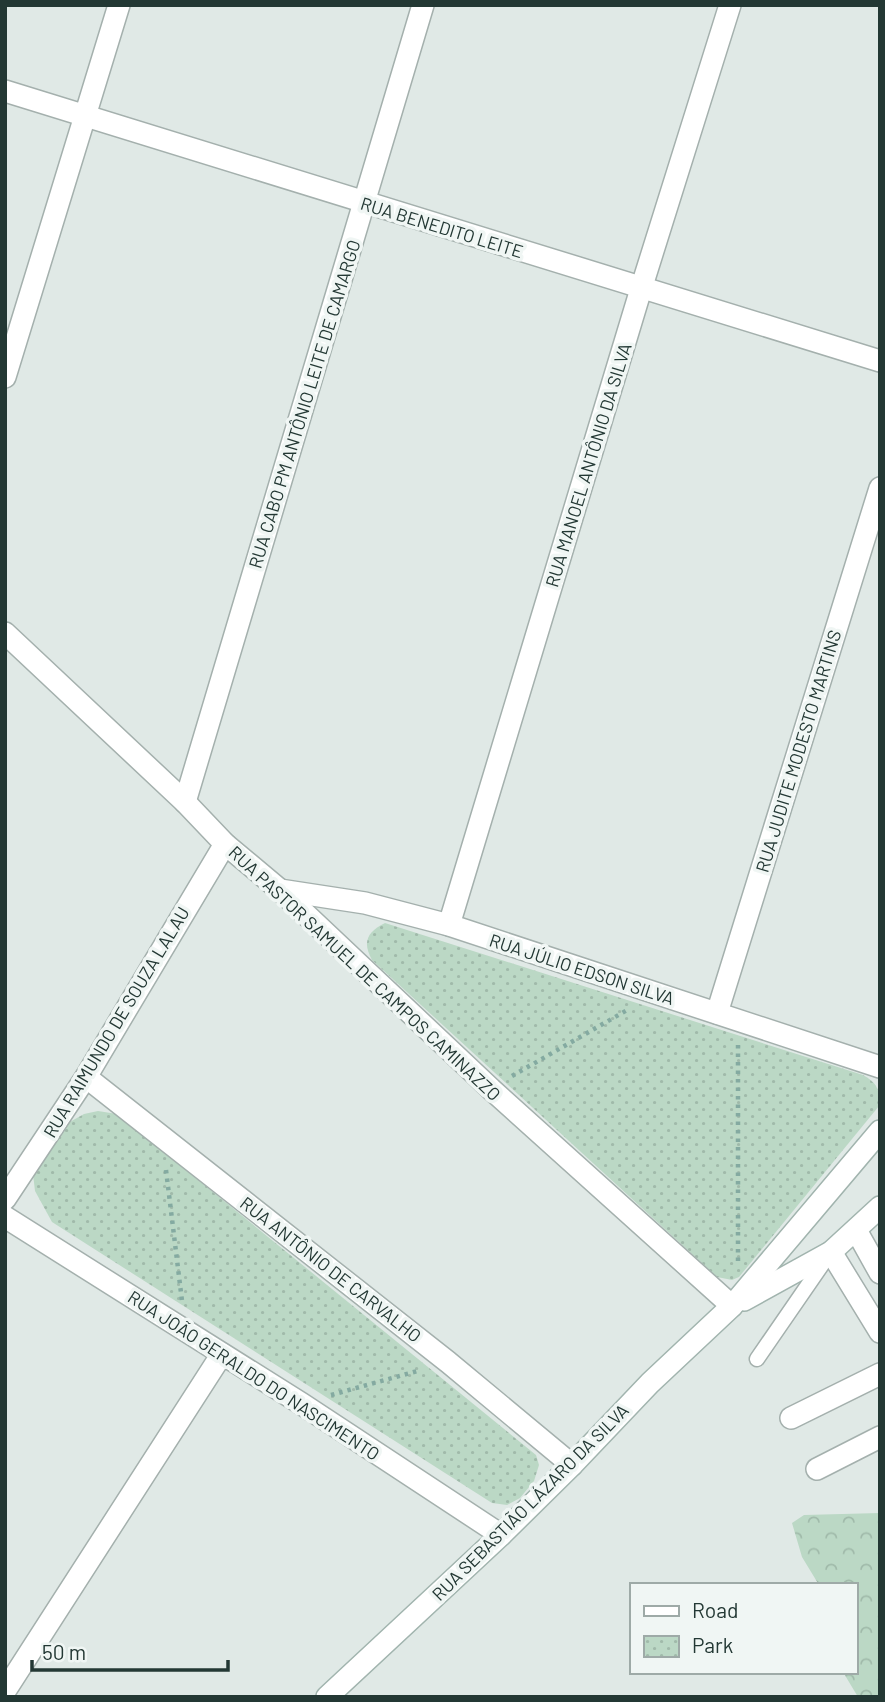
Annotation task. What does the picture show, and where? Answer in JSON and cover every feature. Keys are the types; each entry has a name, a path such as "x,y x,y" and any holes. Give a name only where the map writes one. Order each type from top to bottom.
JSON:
{"street":[{"path":"5,377 120,5"},
{"name":"RUA CABO PM ANTÔNIO LEITE DE CAMARGO","path":"185,802 423,5"},
{"name":"RUA MANOEL ANTÔNIO DA SILVA","path":"449,925 641,289 730,5"},
{"name":"RUA BENEDITO LEITE","path":"5,91 880,362"},
{"name":"RUA JUDITE MODESTO MARTINS","path":"717,1013 880,488"},
{"name":"RUA PASTOR SAMUEL DE CAMPOS CAMINAZZO","path":"5,632 185,802 225,844 280,890 491,1089 740,1297"},
{"name":"RUA RAIMUNDO DE SOUZA LALAU","path":"5,1199 86,1077 225,844"},
{"name":"RUA JÚLIO EDSON SILVA","path":"280,890 365,903 449,925 880,1066"},
{"name":"RUA ANTÔNIO DE CARVALHO","path":"86,1077 449,1362 572,1465"},
{"name":"RUA SEBASTIÃO LÁZARO DA SILVA","path":"327,1697 501,1535 650,1383 740,1297 830,1187 880,1131"},
{"name":"RUA SEBASTIÃO LÁZARO DA SILVA","path":"740,1297 831,1252 880,1207"},
{"name":"RUA JOÃO GERALDO DO NASCIMENTO","path":"5,1217 302,1404 501,1535"},
{"path":"856,1230 880,1273"},
{"path":"831,1252 880,1332"},
{"path":"11,1697 5,1692 222,1354"},
{"path":"791,1418 880,1374"},
{"path":"817,1469 880,1437"}],"lane":[{"path":"757,1359 831,1252"}],"path":[{"path":"491,1089 657,993"},
{"path":"738,1020 740,1297"},
{"path":"162,1135 186,1330"},
{"path":"302,1404 449,1362"}],"green space":[{"path":"385,923 863,1075 877,1087 879,1106 739,1277 732,1280 717,1277 372,960 367,948 368,938"},
{"path":"98,1111 117,1114 536,1455 539,1465 534,1481 520,1498 507,1505 492,1503 52,1222 35,1191 33,1174 61,1127 84,1114"},
{"path":"880,1513 880,1697 858,1697 844,1674 857,1674 857,1583 818,1583 802,1557 792,1523 804,1515"}]}
